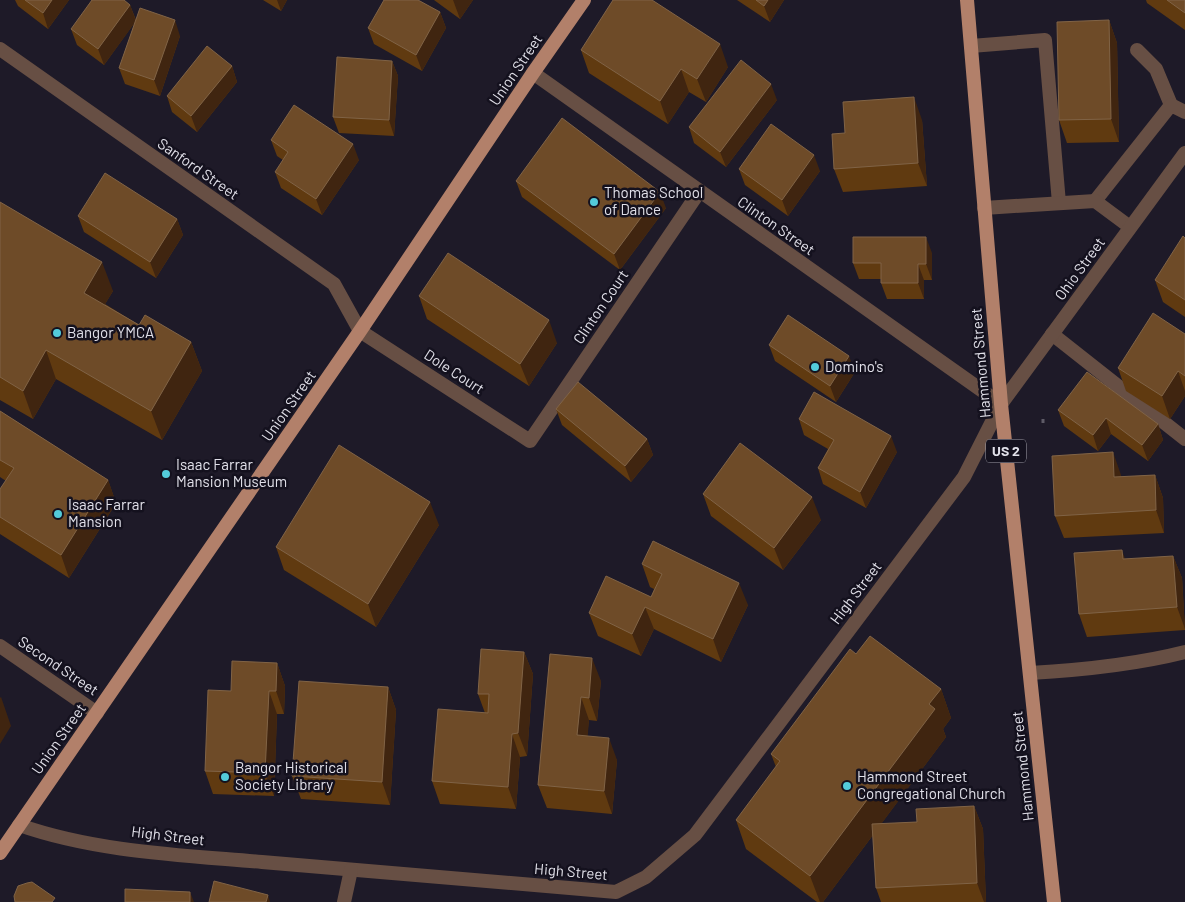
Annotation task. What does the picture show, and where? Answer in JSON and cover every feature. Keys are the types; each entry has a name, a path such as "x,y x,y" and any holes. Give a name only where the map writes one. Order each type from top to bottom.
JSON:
{"main road":[{"name":"Union Street","path":"0,853 360,331 532,73 584,0"},
{"name":"Hammond Street","path":"967,0 1001,404 1054,902"}],"street":[{"path":"971,46 1050,39 1059,203"},
{"name":"Sanford Street","path":"0,50 334,284 360,331"},
{"path":"1137,50 1156,69 1171,105 1185,112"},
{"name":"Clinton Street","path":"532,73 1001,404"},
{"path":"1095,201 1171,105"},
{"name":"Ohio Street","path":"1001,404 1185,153"},
{"name":"Clinton Court","path":"530,441 699,192"},
{"path":"984,208 1095,201 1130,227"},
{"name":"Dole Court","path":"360,331 530,441"},
{"path":"1052,334 1185,439"},
{"name":"High Street","path":"19,825 58,838 145,851 620,897 695,835 964,477 1001,404"},
{"name":"Second Street","path":"0,646 97,713"},
{"path":"1030,673 1070,671 1154,660 1185,652"},
{"path":"344,902 351,870"}],"path":[{"path":"1043,419 1043,424"}],"building":[{"path":"25,0 52,0 43,13"},
{"path":"92,0 124,0 130,5 98,49 71,29"},
{"path":"384,0 418,0 440,12 416,55 368,28"},
{"path":"613,0 652,0 720,44 697,79 681,69 660,101 581,50"},
{"path":"756,0 768,0 764,6"},
{"path":"1167,0 1185,0 1185,13"},
{"path":"140,8 175,20 154,80 119,68"},
{"path":"1109,20 1111,119 1059,120 1057,22"},
{"path":"207,46 232,66 191,116 167,96"},
{"path":"337,57 392,61 389,120 333,117"},
{"path":"741,60 771,84 720,152 689,127"},
{"path":"914,97 918,163 834,169 832,134 845,133 843,102"},
{"path":"294,105 353,144 316,199 275,172 288,152 271,140"},
{"name":"Thomas School of Dance","path":"562,118 660,192 614,254 516,181"},
{"path":"771,124 814,155 782,200 739,169"},
{"path":"105,173 177,219 150,262 78,216"},
{"name":"Bangor YMCA","path":"0,202 102,262 84,293 139,325 145,315 191,342 151,411 46,350 23,391 0,377"},
{"path":"1183,236 1185,238 1185,300 1155,280"},
{"path":"853,237 926,237 926,264 918,264 918,283 881,283 881,263 853,263"},
{"path":"448,253 549,320 520,364 419,296"},
{"path":"1153,313 1185,334 1185,376 1178,371 1162,396 1118,368"},
{"path":"788,315 849,356 830,386 769,345"},
{"path":"1087,372 1158,424 1142,445 1106,418 1093,435 1058,410"},
{"path":"578,382 647,439 625,466 556,409"},
{"path":"814,392 891,436 860,492 818,468 834,440 799,419"},
{"name":"Isaac Farrar Mansion","path":"0,411 108,480 61,555 0,517 0,489 14,468 0,460"},
{"path":"740,443 812,497 774,548 703,494"},
{"path":"339,445 430,502 368,604 276,547"},
{"path":"1113,452 1114,477 1155,475 1156,510 1055,516 1052,456"},
{"path":"653,541 739,583 713,639 645,607 632,634 589,613 606,576 651,597 662,574 642,564"},
{"path":"1122,550 1123,559 1173,556 1177,607 1079,614 1074,553"},
{"name":"Hammond Street Congregational Church","path":"870,636 941,689 929,704 935,709 810,876 736,820 780,761 771,754 850,649 856,654"},
{"path":"481,649 524,652 518,733 512,734 508,787 432,781 438,709 488,713 489,694 478,694"},
{"path":"550,654 592,658 589,698 581,697 577,735 609,738 604,791 538,785"},
{"path":"232,661 277,663 276,691 269,691 265,773 205,771 208,690 231,691"},
{"path":"299,681 388,687 382,782 292,776"},
{"path":"974,806 977,883 876,888 872,824 917,822 916,809"},
{"path":"214,881 268,895 266,902 209,902"},
{"path":"32,882 55,898 52,902 15,902 14,896 18,886"},
{"path":"125,889 190,892 190,902 125,902"}],"place":[{"name":"Thomas School of Dance","path":"594,202"},
{"name":"Bangor YMCA","path":"57,333"},
{"name":"Domino's","path":"815,367"},
{"name":"Isaac Farrar Mansion Museum","path":"166,474"},
{"name":"Isaac Farrar Mansion","path":"58,514"},
{"name":"Bangor Historical Society Library","path":"225,777"},
{"name":"Hammond Street Congregational Church","path":"847,786"}]}
